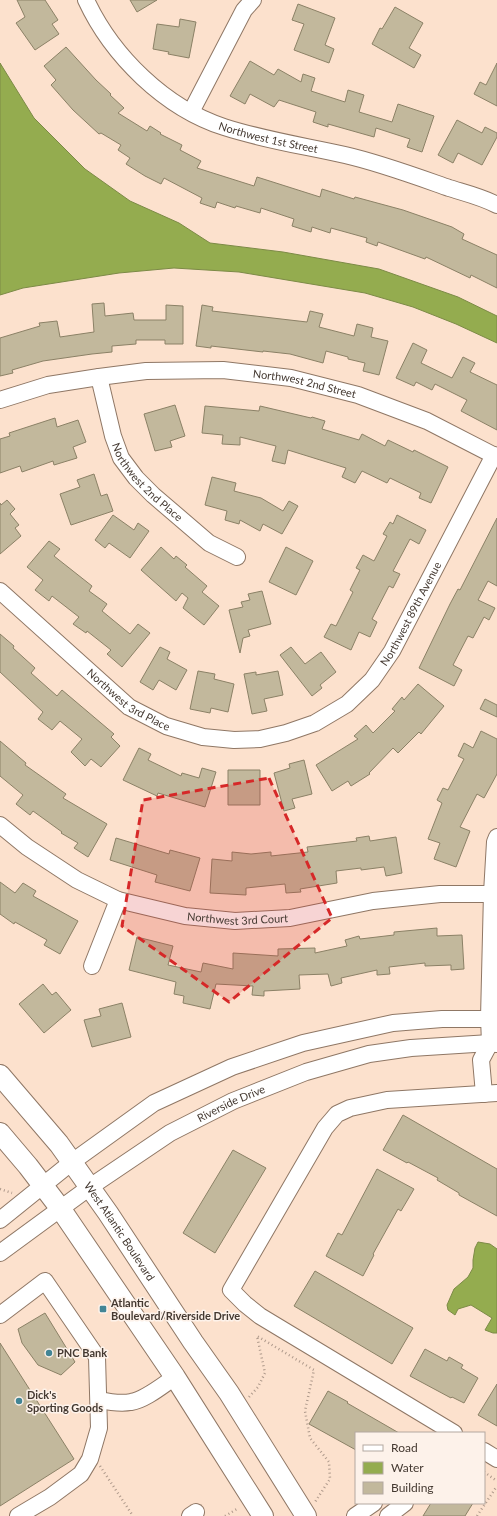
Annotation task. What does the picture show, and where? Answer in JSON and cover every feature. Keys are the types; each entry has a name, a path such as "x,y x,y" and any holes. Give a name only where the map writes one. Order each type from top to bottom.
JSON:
{"main road":[{"name":"West Atlantic Boulevard","path":"0,1075 59,1144 90,1187 228,1393 310,1509"},
{"path":"0,1133 28,1166 60,1208 175,1377 263,1516"}],"street":[{"name":"Northwest 1st Street","path":"86,0 111,43 137,72 164,97 191,112 223,127 280,143 346,155 496,200"},
{"path":"191,112 244,10 252,0"},
{"name":"Northwest 2nd Street","path":"0,400 48,385 99,377 146,371 223,370 290,378 365,397 427,421 495,456"},
{"name":"Northwest 2nd Place","path":"99,377 113,436 121,458 136,478 153,495 209,543 237,557"},
{"name":"Northwest 89th Avenue","path":"286,733 315,723 346,704 372,680 392,651 495,456"},
{"name":"Northwest 3rd Place","path":"0,591 129,707 166,726 203,737 234,740 260,739 286,733"},
{"name":"Northwest 3rd Court","path":"0,825 27,847 71,876 118,900 185,916 235,921 290,918 373,901 440,894 495,893"},
{"path":"444,1431 260,1316 231,1290 325,1128 337,1114 350,1108 388,1100 490,1094 481,1060 495,1046 493,1019 497,837"},
{"path":"92,966 118,900"},
{"path":"0,1220 72,1162 154,1103 232,1067 303,1043 393,1023 442,1019 493,1019"},
{"name":"Riverside Drive","path":"0,1252 90,1187 170,1133 233,1101 306,1072 369,1054 411,1048 495,1046"},
{"path":"0,1315 45,1281 97,1357 99,1428 90,1459 81,1474 64,1488 18,1516"},
{"path":"99,1400 120,1403 133,1402 143,1398 175,1377"},
{"path":"485,1452 497,1459"},
{"path":"355,1516 373,1504"},
{"path":"388,1516 404,1504"}],"path":[{"path":"0,1189 12,1193"},
{"path":"247,1399 258,1387 265,1373 257,1336 314,1370 305,1412 310,1438 329,1462 330,1479 310,1509"},
{"path":"90,1459 100,1465 133,1516"},
{"path":"485,1473 497,1481"},
{"path":"477,1516 497,1486"},
{"path":"225,1516 237,1509"}],"highlighted area":[{"path":"269,778 332,918 229,1002 122,926 143,800"}],"water":[{"path":"0,63 34,118 85,169 130,201 179,223 210,243 283,252 379,269 458,297 497,316 497,343 456,324 413,307 365,293 239,272 174,268 119,273 23,288 0,295"},
{"path":"478,1242 490,1244 497,1249 497,1333 485,1330 492,1318 471,1305 458,1309 455,1315 448,1310 447,1305 454,1289 468,1277 473,1268 475,1248"}],"building":[{"path":"17,0 45,0 58,20 52,24 59,34 35,50 16,23 25,17"},
{"path":"130,0 157,0 137,12"},
{"path":"298,4 335,18 325,45 334,49 329,63 294,50 304,24 292,20"},
{"path":"395,7 423,23 409,48 421,55 414,68 372,44 380,28 382,29"},
{"path":"180,19 196,22 189,58 168,54 169,52 153,49 157,24 179,27"},
{"path":"66,47 124,108 118,113 147,131 150,126 161,133 160,134 182,145 180,150 201,161 197,168 254,186 257,177 320,197 322,189 354,199 355,197 403,210 452,227 464,234 462,239 497,255 497,288 471,275 470,278 426,257 425,259 378,242 377,246 366,242 367,238 331,228 330,233 312,227 311,232 292,226 294,219 261,208 260,213 236,206 235,208 217,202 215,208 200,203 202,198 164,178 161,184 145,176 126,164 130,158 118,150 121,145 101,133 99,134 73,110 51,85 56,80 44,66"},
{"path":"250,61 274,75 278,69 301,82 303,74 315,78 311,91 345,102 348,90 364,95 359,112 392,122 398,104 434,116 422,152 407,147 410,139 376,128 374,137 328,124 328,127 313,122 316,112 279,100 274,107 250,94 245,104 230,96"},
{"path":"497,63 497,106 474,94 480,82 486,85"},
{"path":"457,120 482,133 485,127 497,133 497,137 482,165 458,153 453,163 438,155"},
{"path":"104,303 105,316 133,313 134,320 166,320 166,305 183,306 183,344 165,344 165,340 136,340 136,344 112,346 112,352 43,361 12,370 13,373 0,376 0,338 40,326 39,323 57,321 60,337 94,332 92,304"},
{"path":"202,305 213,307 212,311 307,322 310,311 323,314 319,327 354,336 357,324 373,328 371,337 388,341 379,375 363,371 365,363 326,351 323,363 290,354 211,346 211,348 196,346"},
{"path":"413,343 427,350 421,363 452,378 463,357 475,363 470,372 497,385 497,430 461,411 467,400 435,384 432,390 416,382 414,386 396,378"},
{"path":"175,405 185,436 170,441 172,447 155,451 144,414"},
{"path":"205,406 259,411 260,406 312,417 325,421 322,429 359,440 362,434 385,446 388,440 413,452 414,450 448,467 431,503 419,498 421,493 390,478 387,483 362,471 355,483 342,477 346,468 288,450 285,464 272,461 276,446 240,437 240,445 222,444 223,435 202,433"},
{"path":"55,418 57,427 78,420 86,442 73,447 77,458 54,465 53,461 22,472 20,466 0,473 0,439 10,436 9,433"},
{"path":"94,474 101,496 107,494 113,511 71,525 60,494 80,487 77,480"},
{"path":"212,477 236,483 234,491 261,498 283,511 289,501 298,506 282,534 263,524 260,531 240,520 239,524 225,520 227,511 205,505"},
{"path":"7,500 15,509 10,514 19,525 15,528 21,536 0,554 0,503 1,505"},
{"path":"113,515 134,530 138,523 149,531 130,558 109,543 105,548 95,540"},
{"path":"397,515 426,530 419,544 410,539 393,571 400,574 393,588 389,586 372,619 377,622 370,637 359,632 351,650 324,637 331,624 336,626 353,592 350,590 360,570 356,568 363,555 374,561 387,536 383,534 390,522 393,524"},
{"path":"497,518 497,586 488,581 478,600 495,608 489,620 484,617 473,638 468,636 453,665 462,670 454,686 419,668 450,604 458,589 460,590"},
{"path":"49,541 60,549 54,556 92,586 89,591 107,604 102,611 130,634 138,624 150,633 122,667 107,654 111,650 87,631 86,633 73,624 79,617 52,596 49,601 35,590 43,580 27,567"},
{"path":"161,547 174,559 176,556 187,565 185,567 207,586 202,592 219,606 204,625 183,608 188,598 182,593 176,601 141,570"},
{"path":"286,547 313,561 296,595 269,582"},
{"path":"262,591 271,624 248,630 250,636 243,638 240,653 229,610 243,607 241,602 250,600 248,594"},
{"path":"0,634 35,668 31,673 57,696 62,690 114,734 111,737 120,746 101,767 91,759 85,766 71,752 82,739 60,721 52,730 38,719 43,712 0,672"},
{"path":"160,647 170,652 167,659 187,670 176,690 159,680 153,690 140,682"},
{"path":"291,647 305,664 321,652 336,672 320,685 322,688 312,696 280,655"},
{"path":"198,671 215,674 214,679 234,684 228,712 211,708 210,713 190,709"},
{"path":"278,671 283,695 264,699 267,711 252,714 244,674 256,672 256,675"},
{"path":"418,684 444,706 421,734 419,732 398,753 393,748 369,773 370,774 351,786 348,781 332,791 316,765 358,739 354,736 366,725 373,733 395,711 392,709 402,697 404,700"},
{"path":"485,699 497,705 497,717 480,709"},
{"path":"481,731 497,739 497,774 484,798 477,794 460,827 470,831 456,867 434,859 440,843 428,839 442,803 437,800 443,788 448,790 464,759 458,756 464,743 473,748"},
{"path":"0,741 26,763 25,765 66,794 63,798 107,824 88,857 74,848 78,843 61,833 62,832 33,811 30,815 16,804 23,795 0,776"},
{"path":"139,748 151,754 148,760 181,776 182,773 199,778 202,768 216,772 205,807 158,793 157,796 123,780"},
{"path":"304,760 312,794 292,799 295,808 284,811 274,773 290,768 289,764"},
{"path":"228,770 260,770 260,805 228,805"},
{"path":"369,836 370,841 396,837 402,873 386,876 384,867 361,870 361,868 336,871 337,883 300,889 301,892 286,893 285,884 246,888 246,895 210,893 212,859 232,861 232,852 251,854 271,852 271,856 308,852 307,847 357,841 356,838"},
{"path":"116,838 169,854 170,850 200,858 190,891 155,882 157,875 110,860"},
{"path":"0,882 15,893 23,883 36,891 33,896 78,921 60,954 44,945 47,940 15,922 14,924 0,914"},
{"path":"437,928 437,936 462,935 464,969 451,970 451,965 425,966 425,963 389,967 390,974 377,975 377,970 341,978 342,983 331,986 328,974 299,975 300,989 264,991 264,996 252,995 253,986 216,984 210,1009 183,1003 184,996 174,994 176,982 129,970 137,937 173,946 168,965 201,972 203,963 233,969 233,953 278,956 278,949 315,948 315,953 347,946 345,940 359,936 360,939 394,935 394,932"},
{"path":"43,984 52,995 56,992 71,1010 44,1033 19,1004"},
{"path":"122,1003 131,1037 92,1047 84,1020 101,1016 99,1009"},
{"path":"403,1115 497,1169 497,1216 459,1195 459,1193 437,1180 438,1178 383,1150"},
{"path":"233,1150 266,1168 215,1253 183,1233"},
{"path":"377,1169 414,1189 401,1211 398,1209 373,1254 374,1255 363,1276 326,1256 338,1233 342,1235"},
{"path":"315,1271 413,1328 392,1364 294,1306"},
{"name":"PNC Bank","path":"45,1313 75,1362 61,1375 38,1365 22,1343 18,1329"},
{"name":"Dick's Sporting Goods","path":"0,1343 74,1459 0,1506"},
{"path":"425,1349 447,1361 449,1357 463,1365 461,1368 478,1378 464,1403 452,1397 451,1398 410,1376"},
{"path":"497,1384 497,1426 478,1415"},
{"path":"328,1391 397,1432 355,1432 355,1449 309,1424"},
{"path":"430,1504 472,1504 465,1516 423,1516"}],"place":[{"name":"Atlantic Boulevard/Riverside Drive","path":"103,1309"},
{"name":"PNC Bank","path":"49,1353"},
{"name":"Dick's Sporting Goods","path":"19,1401"}]}
